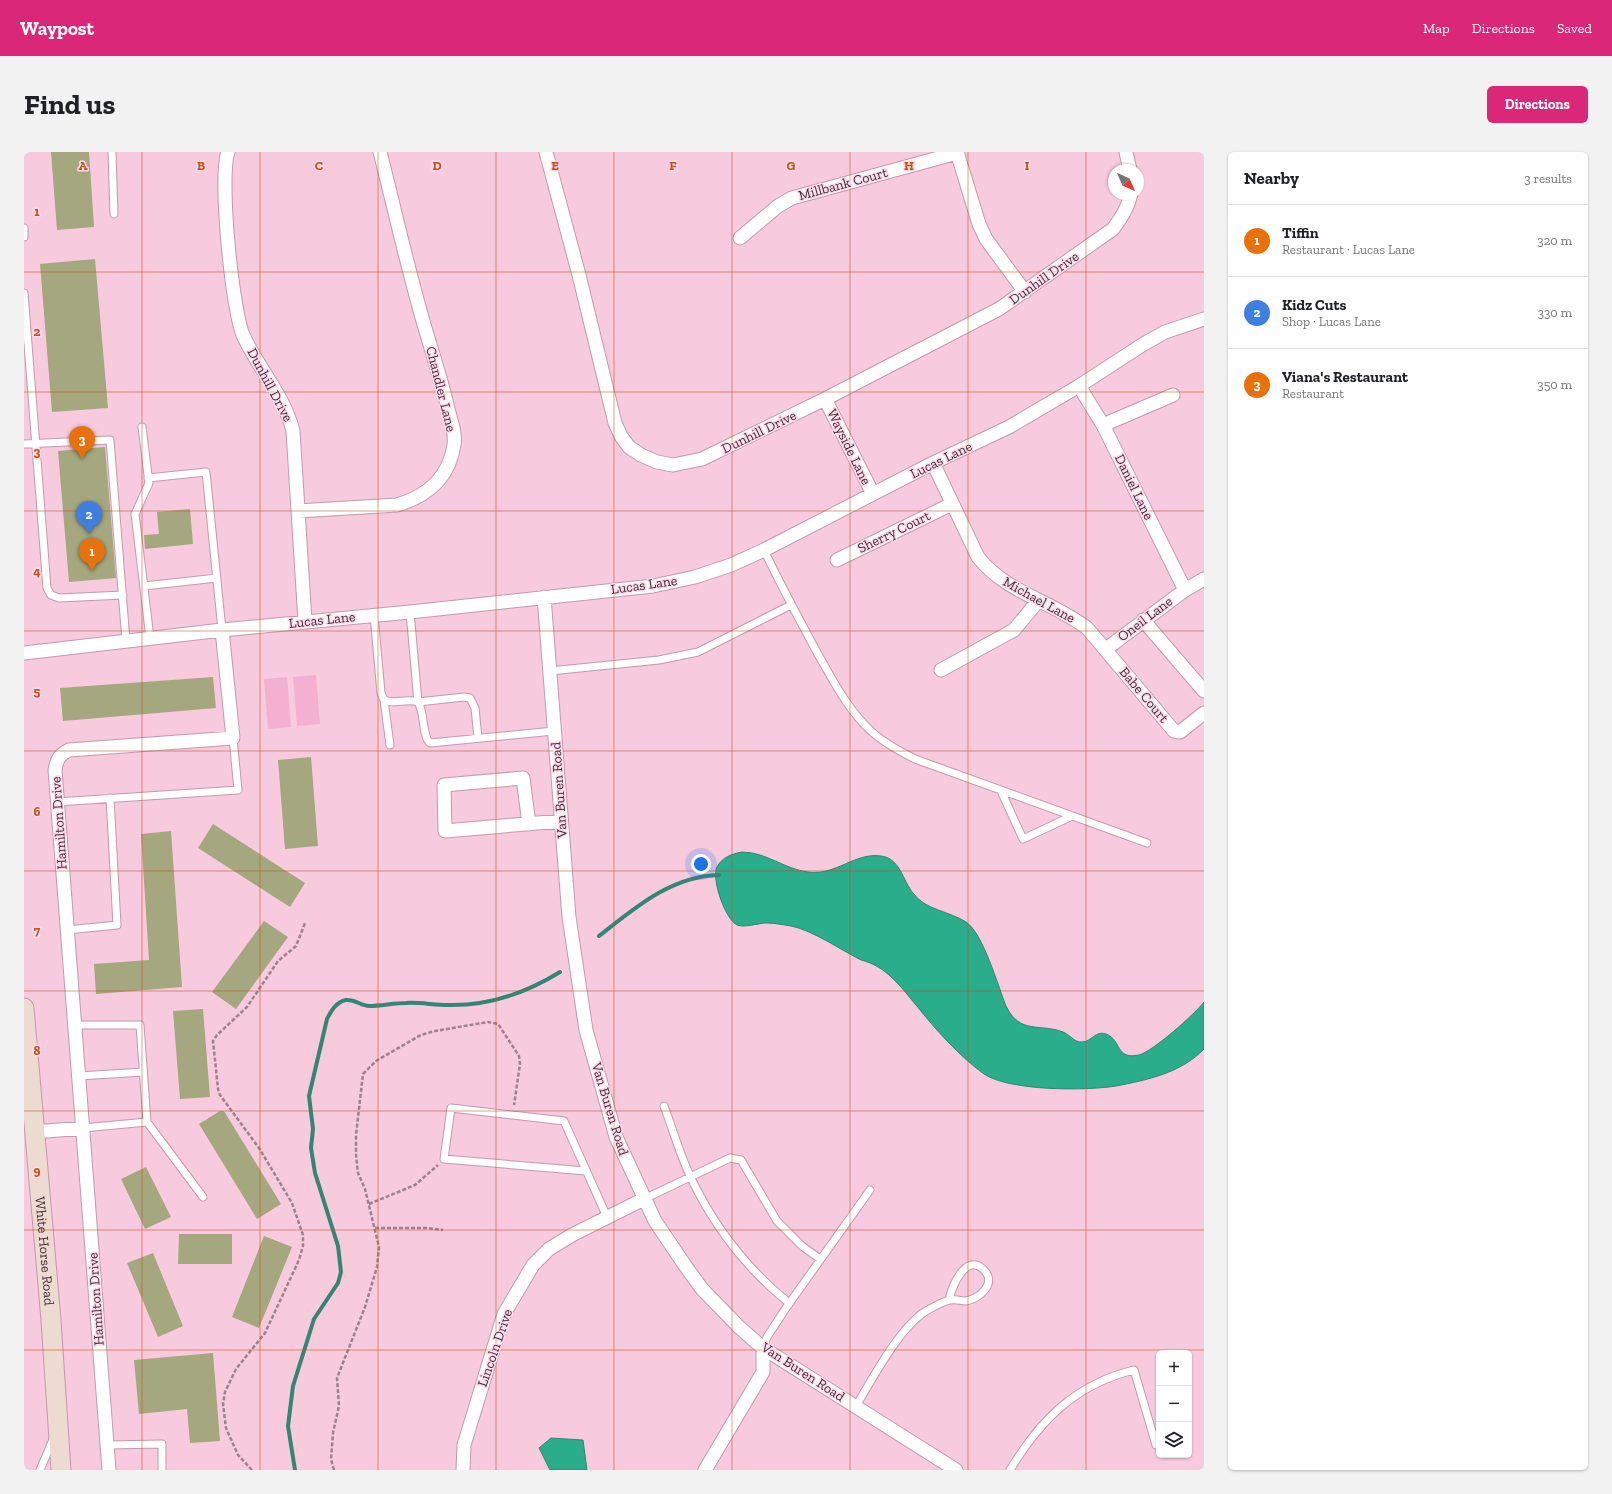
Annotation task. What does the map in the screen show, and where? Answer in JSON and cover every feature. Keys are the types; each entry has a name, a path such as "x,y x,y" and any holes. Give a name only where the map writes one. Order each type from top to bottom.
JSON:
{"main road":[{"name":"White Horse Road","path":"24,1008 29,1132 51,1320 61,1470"}],"street":[{"name":"Dunhill Drive","path":"228,152 224,185 238,322 244,336 291,420 294,431 305,622"},
{"name":"Chandler Lane","path":"298,511 398,505 412,500 424,494 436,484 450,462 454,445 454,433 442,382 425,327 380,152"},
{"name":"Dunhill Drive","path":"546,152 579,275 610,408 615,423 629,447 641,455 657,462 673,465 702,459 825,399 999,309 1113,229 1123,215 1130,200"},
{"path":"1126,152 1129,164"},
{"path":"957,153 979,224 986,238 1025,292"},
{"name":"Millbank Court","path":"740,238 778,206 792,198 957,153"},
{"name":"Lucas Lane","path":"24,653 222,630 653,586 695,577 731,565 764,550 933,463 1009,427 1079,386 1142,345 1165,332 1204,319"},
{"name":"Daniel Lane","path":"1079,386 1103,425 1185,590"},
{"path":"1103,425 1172,395"},
{"name":"Wayside Lane","path":"825,399 873,494"},
{"name":"Michael Lane","path":"933,463 978,557 988,570 1013,588 1072,616 1087,628 1106,649"},
{"name":"Sherry Court","path":"837,560 952,504"},
{"name":"Oneil Lane","path":"1106,649 1185,590 1204,579"},
{"name":"Van Buren Road","path":"544,597 568,916 586,1030 616,1137 644,1199 656,1221 702,1289 739,1327 763,1348 956,1470"},
{"path":"941,670 1014,630 1038,601"},
{"path":"1143,620 1204,691"},
{"path":"222,630 233,738"},
{"name":"Babe Court","path":"1106,649 1174,731 1180,732 1204,713"},
{"name":"Hamilton Drive","path":"109,1470 55,770 57,760 61,754 69,750 233,738"},
{"path":"529,824 523,778 444,785 445,831 529,824 561,821"},
{"path":"29,1132 83,1128"},
{"name":"Lincoln Drive","path":"463,1470 464,1445 504,1314 533,1265 549,1249 572,1234 644,1199"},
{"path":"705,1470 763,1372 763,1348"}],"lane":[{"path":"112,152 114,214"},
{"path":"24,228 24,237"},
{"path":"24,293 46,588 48,592 59,598 123,595"},
{"path":"142,427 149,483 136,514 150,638"},
{"path":"24,444 110,440 126,641"},
{"path":"148,478 206,472 222,630"},
{"path":"764,550 791,605 839,692 870,730 886,744 915,760 1147,843"},
{"path":"144,586 217,578"},
{"path":"550,671 658,660 698,652 791,605"},
{"path":"410,612 418,702 422,709 425,738 430,743 554,731"},
{"path":"374,614 381,693 384,700 390,745"},
{"path":"384,700 390,703 413,700 418,702 464,696 470,698 475,708 478,738"},
{"path":"57,802 238,790 233,738"},
{"path":"1001,791 1023,839 1072,816"},
{"path":"67,930 117,925 110,798"},
{"path":"75,1025 140,1025 147,1122 204,1197"},
{"path":"79,1076 143,1072"},
{"path":"664,1106 690,1177 707,1208 731,1244 752,1270 789,1303"},
{"path":"586,1171 444,1159 451,1108 564,1120 607,1217"},
{"path":"83,1128 147,1122"},
{"path":"644,1199 730,1158 740,1160 778,1221 802,1246 820,1259"},
{"path":"763,1348 766,1338 789,1303 870,1190"},
{"path":"856,1406 891,1350 919,1316 949,1300 965,1301 980,1296 986,1289 988,1276 982,1269 976,1266 969,1266 957,1277 949,1300"},
{"path":"1010,1470 1025,1444 1045,1422 1067,1402 1111,1376 1134,1370 1156,1445"},
{"path":"40,1470 58,1427"},
{"path":"107,1445 162,1444 162,1470"}],"path":[{"path":"252,1470 238,1455 226,1428 223,1404 225,1392 229,1381 236,1370 265,1333 299,1260 303,1246 303,1235 292,1203 259,1148 220,1095 218,1089 213,1041 217,1035 247,1007 278,961 296,946 305,923"},
{"path":"334,1470 331,1459 333,1433 340,1406 337,1378 362,1318 377,1268 379,1247 365,1189 358,1173 356,1135 363,1074 376,1061 421,1035 435,1031 488,1022 498,1024 519,1056 520,1064 513,1115"},
{"path":"369,1204 415,1185 444,1159"},
{"path":"375,1228 427,1228 443,1230"}],"shaded area":[{"path":"316,675 320,724 297,726 293,677"},
{"path":"287,677 291,727 268,729 264,679"},
{"path":"742,852 759,855 791,868 808,872 828,871 863,857 881,856 887,858 897,865 918,899 931,907 959,918 972,928 984,948 1006,1006 1012,1015 1024,1025 1055,1029 1079,1042 1088,1040 1102,1033 1106,1034 1115,1041 1122,1052 1126,1055 1139,1055 1153,1047 1173,1032 1204,1002 1204,1049 1185,1064 1174,1070 1140,1081 1103,1088 1068,1089 1029,1087 996,1080 974,1067 956,1050 931,1024 898,984 878,967 861,960 799,928 770,923 740,926 732,921 720,898 716,880 716,872 717,867 724,858"},
{"path":"551,1438 583,1440 587,1470 550,1470 539,1448"}],"building":[{"path":"51,152 89,152 94,227 57,230"},
{"path":"95,259 108,408 52,412 40,264"},
{"path":"105,447 116,578 69,582 58,451"},
{"path":"190,509 193,544 145,549 144,535 159,534 157,512"},
{"path":"213,677 216,708 63,721 60,688"},
{"path":"311,757 318,846 285,849 278,760"},
{"path":"213,824 305,883 290,907 198,848"},
{"path":"171,831 182,987 96,994 94,964 149,960 141,834"},
{"path":"264,921 288,937 236,1009 212,992"},
{"path":"203,1009 210,1097 180,1099 173,1011"},
{"path":"220,1111 224,1111 281,1204 257,1219 199,1124"},
{"path":"146,1167 171,1217 145,1229 121,1179"},
{"path":"179,1234 232,1234 232,1264 178,1264"},
{"path":"264,1236 292,1247 259,1328 232,1317"},
{"path":"153,1253 183,1326 158,1337 127,1263"},
{"path":"213,1353 220,1441 190,1443 187,1409 139,1414 134,1360"}],"waterway":[{"path":"599,936 654,895 669,887 685,881 719,875"},
{"path":"295,1470 288,1426 293,1386 314,1319 338,1283 341,1272 338,1246 315,1173 311,1148 313,1129 309,1096 327,1019 332,1010 342,1001 346,1000 369,1006 397,1003 463,1005 492,1001 520,992 560,972"}],"place":[{"name":"Viana's Restaurant","path":"82,459"},
{"name":"Kidz Cuts","path":"89,534"},
{"name":"Tiffin","path":"92,571"}]}
